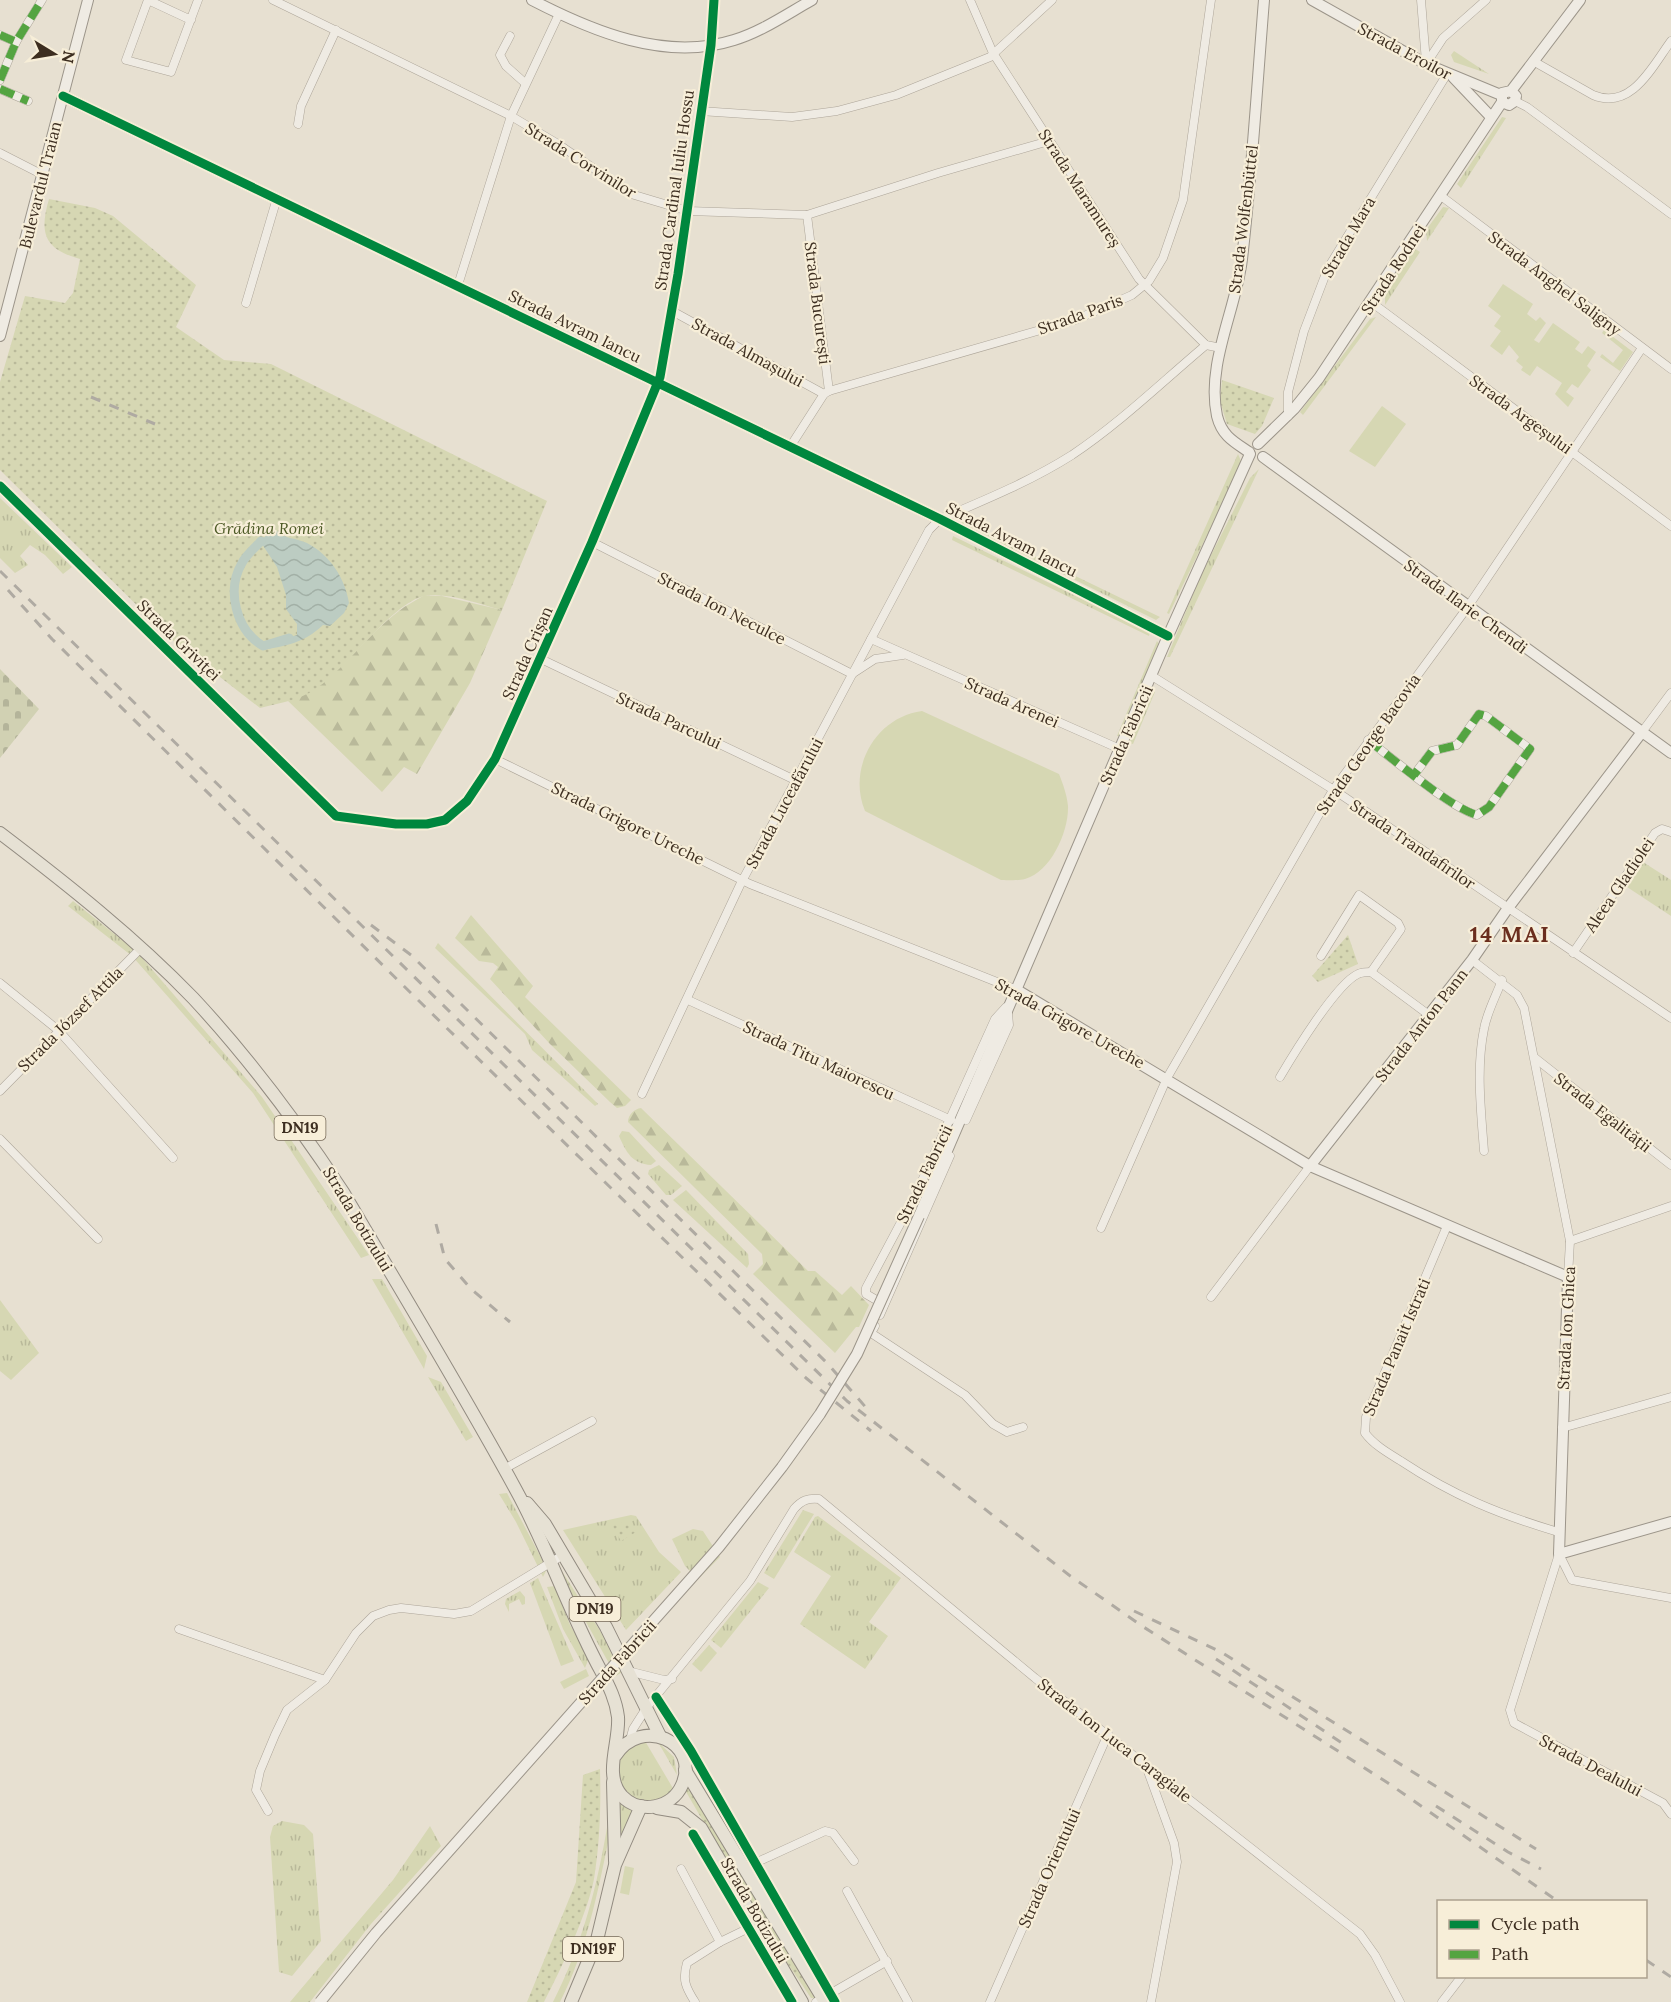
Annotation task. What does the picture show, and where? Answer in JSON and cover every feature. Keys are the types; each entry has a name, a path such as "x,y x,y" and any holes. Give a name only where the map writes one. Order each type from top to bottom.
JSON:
{"main road":[{"name":"Strada Botizului","path":"0,832 62,880 141,948 194,999 246,1059 315,1150 343,1192 517,1491 568,1607 613,1696 618,1719 613,1778 623,1796 647,1807 681,1812 701,1828 802,2002"},
{"name":"Strada Botizului","path":"517,1491 545,1524 628,1671 660,1736 678,1749 685,1770 751,1865 825,2000"},
{"path":"615,1756 630,1740 649,1734 660,1736"},
{"path":"647,1807 674,1797 681,1787 685,1770"},
{"name":"DN19F","path":"571,2002 597,1940 615,1865 613,1778"},
{"name":"DN19F","path":"615,1865 647,1807"}],"street":[{"name":"Bulevardul Traian","path":"0,336 88,0"},
{"path":"191,20 148,0 126,60 171,72 191,20 198,0"},
{"name":"Strada Corvinilor","path":"273,0 511,116 558,144 631,194 687,211 807,215 1049,141"},
{"path":"532,0 559,14 631,42 668,46 711,45 750,34 812,0"},
{"name":"Strada Cardinal Iuliu Hossu","path":"658,383 672,311 687,211 711,45 714,0"},
{"name":"Strada Maramureș","path":"970,0 993,53 1144,285 1206,345"},
{"path":"700,111 792,117 837,111 896,95 960,70 993,53 1052,0"},
{"name":"Strada Paris","path":"826,392 1075,320 1132,295 1144,285 1163,258 1183,200 1211,0"},
{"name":"Strada Wolfenbüttel","path":"1254,453 1226,435 1219,423 1216,408 1221,348 1242,261 1264,0"},
{"name":"Strada Eroilor","path":"1312,0 1450,76 1507,97"},
{"path":"1421,0 1426,64"},
{"path":"1426,64 1443,38 1486,0"},
{"name":"Strada Rodnei","path":"1254,453 1319,378 1491,117 1580,0"},
{"path":"0,80 16,42 40,1"},
{"path":"458,285 511,116 559,14"},
{"path":"298,124 301,106 336,30"},
{"path":"0,35 16,42"},
{"path":"510,36 500,55 506,66 525,83"},
{"path":"1533,61 1593,95 1602,99 1618,99 1636,87 1671,41"},
{"path":"1450,76 1491,117"},
{"name":"Strada Mara","path":"1288,416 1288,392 1304,331 1328,267 1450,76"},
{"path":"0,89 28,101"},
{"name":"Strada Avram Iancu","path":"63,96 940,519 1168,636"},
{"path":"1507,97 1527,107 1671,214"},
{"path":"0,153 43,175"},
{"name":"Strada Anghel Saligny","path":"1441,196 1671,369"},
{"path":"246,303 278,198"},
{"name":"Strada București","path":"807,215 826,392"},
{"name":"Strada Argeșului","path":"1371,302 1671,526"},
{"name":"Strada Almașului","path":"672,311 826,392"},
{"path":"940,519 1040,474 1073,454 1119,420 1206,345 1221,348"},
{"name":"Strada George Bacovia","path":"1101,1228 1167,1078 1333,790 1467,608 1642,348"},
{"name":"Strada Crișan","path":"336,816 396,824 427,824 445,820 467,801 495,759 541,659 658,383"},
{"path":"790,447 826,392"},
{"name":"Strada Ilarie Chendi","path":"1254,453 1671,753"},
{"name":"Strada Fabricii","path":"320,2002 376,1933 719,1547 820,1414 857,1354 919,1216 1008,1005 1017,990 1168,636 1254,453"},
{"name":"Strada Griviței","path":"0,486 336,816"},
{"name":"Strada Luceafărului","path":"642,1094 743,879 929,530 940,519"},
{"name":"Strada Ion Neculce","path":"592,542 852,674"},
{"name":"Strada Arenei","path":"871,639 1120,749"},
{"path":"852,674 875,660 903,655"},
{"name":"Strada Parcului","path":"541,659 797,781"},
{"name":"Strada Trandafirilor","path":"1152,676 1333,790 1671,1018"},
{"name":"Strada Anton Pann","path":"1211,1297 1310,1166 1472,960 1508,908 1671,693"},
{"path":"1368,740 1414,775 1464,811 1477,815 1489,807 1530,749 1479,714 1456,745 1431,751 1414,775"},
{"name":"Strada Grigore Ureche","path":"495,759 743,879 1017,990 1167,1078 1310,1166 1568,1278"},
{"name":"Aleea Gladiolei","path":"1574,953 1655,833 1662,829 1671,832"},
{"path":"1321,956 1359,895 1398,923 1401,929 1371,972"},
{"name":"Strada József Attila","path":"0,1091 141,948"},
{"name":"Strada Ion Ghica","path":"1472,960 1502,980 1517,994 1524,1008 1570,1241 1559,1554 1510,1710 1511,1717"},
{"path":"1280,1077 1292,1055 1351,978 1358,973 1371,972 1429,1015"},
{"path":"1484,1151 1481,1049 1484,1026 1502,980"},
{"path":"0,983 58,1030 173,1158"},
{"name":"Strada Titu Maiorescu","path":"688,1000 951,1120"},
{"name":"Strada Fabricii","path":"1008,1005 1009,1025 888,1298 878,1301 866,1294 866,1288 916,1194 995,1019 1008,1005"},
{"name":"Strada Egalității","path":"1535,1059 1671,1165"},
{"path":"0,1139 98,1239"},
{"path":"1570,1241 1671,1206"},
{"name":"Strada Panait Istrati","path":"1447,1226 1366,1418 1365,1433 1375,1444 1442,1488 1504,1516 1558,1532"},
{"path":"888,1298 871,1333 965,1395 993,1424 1006,1432 1023,1428"},
{"path":"1562,1428 1671,1397"},
{"path":"504,1469 592,1421"},
{"name":"Strada Ion Luca Caragiale","path":"672,1679 750,1581 800,1501 810,1498 819,1499 1035,1678 1360,1934 1376,1955 1400,2002"},
{"path":"1671,1522 1559,1554 1572,1580 1671,1598"},
{"path":"268,1811 256,1790 260,1771 287,1710 325,1680 356,1633 373,1616 401,1608 454,1614 471,1611 563,1555"},
{"path":"179,1629 325,1680"},
{"name":"Strada Fabricii","path":"628,1671 664,1680 672,1679"},
{"path":"630,1740 633,1729 647,1707 672,1679"},
{"path":"656,1697 691,1750 751,1865 825,1831 839,1839 854,1861"},
{"name":"Strada Dealului","path":"1511,1717 1514,1723 1662,1803 1671,1814"},
{"name":"Strada Orientului","path":"990,2002 1108,1734"},
{"path":"1146,1764 1174,1843 1177,1862 1151,2002"},
{"name":"Strada Botizului","path":"693,1834 792,2002"},
{"path":"681,1869 720,1942"},
{"path":"846,1891 908,2002"},
{"path":"694,2002 685,1986 684,1974 687,1963 720,1942 749,1928"},
{"path":"825,2000 887,1961"},
{"path":"1442,2002 1461,1978"}],"green space":[{"path":"1454,51 1489,74 1454,62 1451,55"},
{"path":"1502,117 1506,118 1461,188 1457,184"},
{"name":"Grădina Romei","path":"49,199 95,208 113,216 196,285 176,327 224,360 271,364 547,501 502,610 464,599 434,595 412,601 397,611 323,684 297,698 260,708 171,639 0,470 0,382 25,296 65,303 73,293 80,259 59,250 47,238 45,221"},
{"path":"1443,207 1449,208 1427,241 1426,230"},
{"path":"1414,248 1420,252 1385,305 1385,291"},
{"path":"1503,284 1533,304 1527,314 1536,321 1540,317 1546,323 1534,340 1539,343 1553,323 1580,342 1575,349 1582,354 1588,346 1596,352 1587,366 1591,370 1578,388 1572,384 1566,392 1574,398 1568,407 1555,394 1562,383 1537,366 1530,376 1521,370 1523,367 1516,361 1519,357 1509,345 1502,355 1490,346 1501,331 1494,326 1501,316 1488,306"},
{"path":"1376,317 1303,415 1300,412 1370,319"},
{"path":"1604,330 1633,352 1620,371 1600,357 1602,354 1613,363 1623,350 1602,333"},
{"path":"1222,380 1274,398 1262,426 1255,434 1227,424 1220,401"},
{"path":"1382,406 1406,424 1375,467 1349,451"},
{"path":"1238,454 1241,461 1238,471 1169,614 1167,613"},
{"path":"1259,469 1170,657 1167,657 1201,575 1250,478"},
{"path":"0,498 72,567 63,574 45,555 30,545 20,556 28,565 15,573 0,558"},
{"path":"962,521 1160,617 1156,620 961,524"},
{"path":"953,536 1150,632 1149,636 952,540"},
{"path":"423,596 442,596 502,610 470,683 417,774 404,767 382,792 288,701 321,683 385,623"},
{"path":"1157,641 1159,644 1120,736 1117,736"},
{"path":"0,669 39,709 0,758"},
{"path":"1152,691 1155,692 1133,744 1129,743"},
{"path":"922,711 1059,774 1066,794 1068,816 1057,849 1043,868 1034,875 1022,880 1001,880 865,811 860,795 860,778 863,762 870,747 891,723 906,715"},
{"path":"1643,862 1671,880 1671,916 1627,887"},
{"path":"73,901 137,952 262,1097 369,1255 361,1258 253,1093 132,956 68,906"},
{"path":"471,915 533,986 525,997 631,1100 625,1106 617,1108 610,1102 550,1044 490,979 498,967 493,963 479,961 455,938"},
{"path":"1348,935 1358,964 1318,982 1312,976"},
{"path":"438,943 598,1104 595,1106 532,1050 525,1034 435,948"},
{"path":"641,1108 808,1271 815,1271 842,1295 851,1286 869,1305 859,1327 856,1327 835,1353 753,1274 763,1264 762,1254 628,1122 632,1113"},
{"path":"622,1131 629,1132 656,1161 651,1165 634,1160 619,1136"},
{"path":"659,1165 682,1186 671,1195 666,1195 648,1174 649,1170"},
{"path":"686,1190 748,1254 747,1268 673,1200"},
{"path":"372,1279 382,1279 427,1356 424,1369"},
{"path":"0,1300 39,1353 11,1380 0,1371"},
{"path":"428,1377 441,1382 473,1437 466,1441"},
{"path":"507,1493 547,1569 543,1577 516,1522 499,1494"},
{"path":"803,1510 814,1514 774,1579 764,1573"},
{"path":"631,1515 636,1516 659,1552 681,1572 626,1630 563,1530"},
{"path":"818,1516 901,1578 869,1622 888,1636 865,1669 800,1624 831,1576 794,1552 815,1517"},
{"path":"629,1521 636,1532 621,1541 612,1525"},
{"path":"693,1529 703,1531 720,1557 698,1579 685,1566 672,1539"},
{"path":"558,1565 625,1670 616,1676 556,1568"},
{"path":"538,1578 574,1661 561,1666 530,1583"},
{"path":"758,1582 769,1588 721,1648 711,1640"},
{"path":"555,1586 570,1625 589,1658 585,1668 563,1629 547,1587"},
{"path":"520,1591 525,1597 525,1604 522,1605 519,1599 509,1604 509,1612 505,1604 506,1599"},
{"path":"709,1645 717,1653 701,1672 692,1664"},
{"path":"586,1669 589,1676 564,1689 560,1682"},
{"path":"645,1741 674,1790 667,1798 641,1803 621,1790 616,1767 627,1747"},
{"path":"658,1742 674,1757 677,1775"},
{"path":"600,1769 599,1838 594,1879 586,1909 544,2002 527,2002 576,1882 583,1775"},
{"path":"689,1782 816,1998 811,1998 773,1942 685,1790"},
{"path":"619,1803 635,1813 623,1837 618,1836"},
{"path":"282,1821 304,1825 313,1834 321,1941 292,1976 279,1972 270,1837 273,1826"},
{"path":"608,1822 610,1833 585,1941 560,2002 553,2002 573,1958 588,1914"},
{"path":"430,1826 441,1846 371,1924 310,2002 290,2002 393,1880"},
{"path":"625,1866 634,1868 629,1895 620,1893"}],"water":[{"path":"277,531 283,536 307,543 323,554 340,576 349,603 344,613 330,626 323,625 309,636 294,643 262,650 249,639 234,614 233,586 242,564 235,586 237,609 246,630 263,646 297,635 297,624 286,609 286,595 277,567 260,541"}],"waterway":[{"path":"261,541 248,554 237,574 234,597 236,609 246,630 263,646 289,638"}],"railway":[{"path":"91,397 155,424"},
{"path":"0,571 847,1401 1069,1575 1142,1626 1388,1783 1556,1900"},
{"path":"8,590 52,639 418,1000 806,1378 871,1431"},
{"path":"371,925 411,955 827,1363 869,1411"},
{"path":"436,1224 445,1259 471,1289 510,1322"},
{"path":"1134,1611 1221,1652 1536,1849"},
{"path":"1216,1659 1348,1747"},
{"path":"1436,1806 1508,1852 1541,1869"},
{"path":"1647,1961 1671,1977"}],"marked path":[{"path":"0,80 16,42 42,0"},
{"path":"0,35 16,42"},
{"path":"0,89 28,101"},
{"path":"1368,740 1406,770 1438,793 1466,811 1477,815 1489,807 1530,749 1486,716 1479,714 1457,745 1432,751 1414,775"}],"cycle path":[{"path":"0,486 336,816 396,824 427,824 445,820 467,801 495,759 592,542 660,377 678,274 711,45 714,0"},
{"path":"63,96 940,519 1168,636"},
{"path":"656,1697 691,1751 835,2002"},
{"path":"693,1834 792,2002"}],"district":[{"name":"14 MAI","path":"1510,934"}]}
